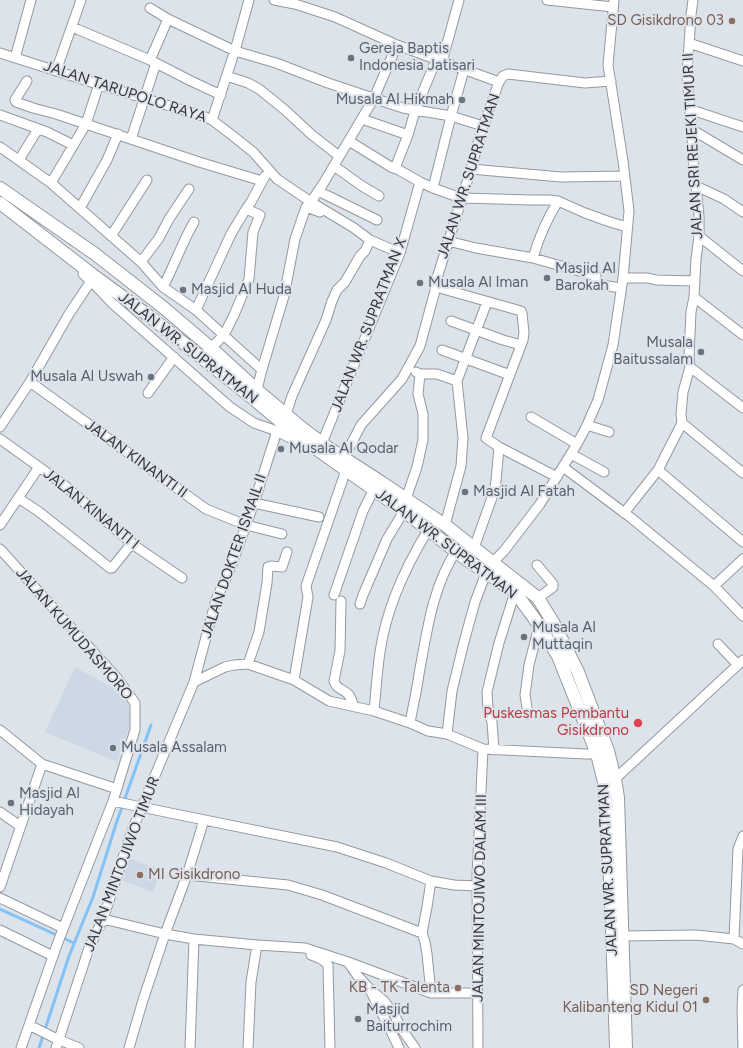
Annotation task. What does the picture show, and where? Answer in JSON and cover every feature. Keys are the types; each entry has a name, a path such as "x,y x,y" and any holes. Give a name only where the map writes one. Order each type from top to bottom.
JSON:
{"main road":[{"name":"JALAN WR. SUPRATMAN","path":"0,188 95,254 164,308 257,390 302,428 330,449 374,489 445,525 474,548 489,568 515,592 540,626 558,656 603,753"},
{"name":"JALAN WR. SUPRATMAN","path":"0,203 153,319 294,433 325,456 382,482 428,530 456,551 489,568 538,598 554,624 578,672 603,753 610,783 618,798 616,1048"},
{"name":"JALAN WR. SUPRATMAN","path":"616,900 623,936 626,1048"}],"street":[{"path":"14,58 31,0"},
{"path":"56,70 81,0"},
{"path":"212,120 235,51 249,0"},
{"path":"274,0 295,4 335,17 397,45 499,82 503,76 508,74 585,83 611,81"},
{"path":"395,168 408,135 415,111 439,61 459,0"},
{"path":"447,734 452,691 475,602 489,568 540,504 587,425 598,400 613,345 623,278 629,211 608,65 614,4 547,0"},
{"name":"JALAN SRI REJEKI TIMUR II","path":"624,513 658,470 682,423 681,414 683,392 690,367 691,312 694,297 699,236 699,216 694,175 687,75 693,0"},
{"path":"150,8 168,19 235,51 276,63 328,83 403,108 451,116 483,126"},
{"path":"131,139 144,98 153,61 168,19"},
{"path":"72,27 153,61 221,95"},
{"path":"689,43 743,61"},
{"path":"257,390 284,296 295,239 308,205 334,166 374,98 397,45"},
{"name":"JALAN TARUPOLO RAYA","path":"0,53 212,120 253,152 277,179 308,205 328,212 370,240 400,253"},
{"path":"433,188 464,70"},
{"path":"227,76 248,83 259,89 312,135 339,156"},
{"path":"27,81 15,100 16,102 262,181"},
{"name":"JALAN WR. SUPRATMAN","path":"345,464 361,425 402,379 420,346 448,241 483,126 499,82"},
{"path":"51,183 86,124 98,84"},
{"path":"689,109 743,127"},
{"path":"0,115 47,132 73,145"},
{"path":"362,119 408,135"},
{"path":"19,160 38,129"},
{"path":"691,129 743,160"},
{"path":"80,208 107,160 118,134"},
{"path":"349,141 391,167 420,182 461,198 558,201 585,213 627,227"},
{"path":"0,147 51,183 141,262 163,287 196,310 262,370"},
{"path":"334,166 379,196"},
{"path":"471,169 561,177 624,176"},
{"path":"196,310 231,234 251,202 268,170"},
{"path":"111,236 147,180"},
{"name":"JALAN WR. SUPRATMAN X","path":"322,443 400,253 420,182"},
{"path":"696,186 724,199 743,212"},
{"path":"141,262 159,238 168,219 189,189"},
{"path":"318,191 377,220"},
{"path":"533,258 538,240 546,221 558,201"},
{"path":"0,207 91,281 112,303 230,407 254,423 277,431 316,454 325,456"},
{"path":"202,358 224,335 234,315 248,279 253,232 260,214 246,209"},
{"path":"163,287 182,244 194,222"},
{"path":"699,236 743,271"},
{"path":"286,414 292,396 326,320 337,290 345,282 360,256 365,251 370,240"},
{"path":"448,241 476,248 533,258 596,276 595,284 621,288"},
{"path":"623,278 695,281"},
{"path":"0,427 30,382 69,314 91,281"},
{"path":"436,287 522,313 524,333 522,343 486,438 499,447 557,477"},
{"path":"694,297 743,336"},
{"path":"408,368 420,374 437,374 457,381 487,302"},
{"path":"451,322 504,340 522,343"},
{"path":"442,350 510,375"},
{"path":"148,393 174,357"},
{"path":"690,367 743,408"},
{"name":"JALAN WR. SUPRATMAN","path":"405,505 418,467 423,440 423,414 418,394 420,374"},
{"name":"JALAN WR. SUPRATMAN","path":"445,525 461,466 463,438 457,381"},
{"name":"JALAN KINANTI II","path":"30,382 201,506 246,525 282,534"},
{"path":"531,417 577,444"},
{"path":"682,423 743,473"},
{"path":"587,425 609,432"},
{"name":"JALAN DOKTER ISMAIL II","path":"194,682 216,600 231,567 254,503 277,431"},
{"name":"JALAN KINANTI I","path":"0,439 64,485 132,543 182,578"},
{"name":"JALAN WR. SUPRATMAN","path":"474,548 494,492 499,447"},
{"path":"571,454 604,472"},
{"path":"294,680 308,597 306,586 345,464"},
{"path":"0,525 39,467"},
{"path":"563,467 624,513 714,586 743,616"},
{"path":"658,470 743,542"},
{"path":"354,706 347,693 338,688 334,680 340,651 337,598 362,511 374,489"},
{"path":"18,498 38,510 110,568 112,568 132,543"},
{"path":"254,503 318,517"},
{"path":"360,604 369,579 387,539 405,505"},
{"path":"374,711 380,652 387,620 405,571 417,547 428,530"},
{"name":"JALAN KUMUDASMORO","path":"0,549 117,678 135,703 135,730 117,789 117,802 58,942 33,1027 21,1048"},
{"path":"410,723 426,630 439,586 456,551"},
{"path":"248,664 259,632 267,583 268,567 282,567 287,552"},
{"path":"714,586 743,559"},
{"path":"537,565 553,584 553,587 550,590 538,598"},
{"path":"494,750 492,722 488,708 487,692 499,643 515,592"},
{"path":"528,714 525,695 529,665 537,632 540,626"},
{"path":"610,783 741,663 718,644"},
{"path":"194,682 225,668 234,665 248,664 294,680 329,701 374,711 410,723 428,731 447,734 483,749 603,753"},
{"name":"JALAN MINTOJIWO TIMUR","path":"57,1042 89,948 103,919 130,833 194,682"},
{"path":"0,730 42,764 117,789"},
{"name":"JALAN MINTOJIWO DALAM III","path":"478,1048 477,886 483,749"},
{"path":"0,887 42,764"},
{"path":"117,802 337,847 386,863 431,881 454,886 477,886"},
{"path":"0,812 20,826"},
{"path":"129,1048 143,1000 187,875 204,820"},
{"path":"734,939 740,881 738,849 743,836"},
{"path":"477,1037 483,1026 483,871 479,850"},
{"path":"187,875 288,885 322,895 422,933"},
{"path":"431,881 428,907 422,933 427,954 431,993"},
{"path":"0,898 63,930"},
{"path":"103,919 165,934 194,939 305,948 348,962 431,993 477,993"},
{"path":"0,930 53,956"},
{"path":"623,936 686,934 734,939 743,944"},
{"path":"190,1048 194,939"},
{"path":"248,1048 251,982 257,945"},
{"path":"272,946 316,957 327,963 330,1048"},
{"path":"348,962 357,975 384,1001 415,1048"},
{"path":"369,988 399,1048"},
{"path":"743,990 743,1048"},
{"path":"33,1027 57,1042 79,1048"}],"shaded area":[{"path":"75,667 125,695 130,710 130,725 117,762 45,732"},
{"name":"MI Gisikdrono","path":"126,857 162,870 153,892 118,879"}],"waterway":[{"path":"39,1048 69,956 93,897 117,821 151,725"},
{"path":"0,909 74,943"}],"place":[{"name":"SD Gisikdrono 03","path":"732,21"},
{"name":"Gereja Baptis Indonesia Jatisari","path":"351,58"},
{"name":"Musala Al Hikmah","path":"462,100"},
{"name":"Masjid Al Barokah","path":"547,278"},
{"name":"Musala Al Iman","path":"420,283"},
{"name":"Masjid Al Huda","path":"183,290"},
{"name":"Musala Baitussalam","path":"701,352"},
{"name":"Musala Al Uswah","path":"151,377"},
{"name":"Musala Al Qodar","path":"281,449"},
{"name":"Masjid Al Fatah","path":"465,492"},
{"name":"Musala Al Muttaqin","path":"524,637"},
{"name":"Puskesmas Pembantu Gisikdrono","path":"638,723"},
{"name":"Musala Assalam","path":"113,748"},
{"name":"Masjid Al Hidayah","path":"11,803"},
{"name":"MI Gisikdrono","path":"140,875"},
{"name":"KB - TK Talenta","path":"458,988"},
{"name":"SD Negeri Kalibanteng Kidul 01","path":"706,1000"},
{"name":"Masjid Baiturrochim","path":"358,1019"}]}
